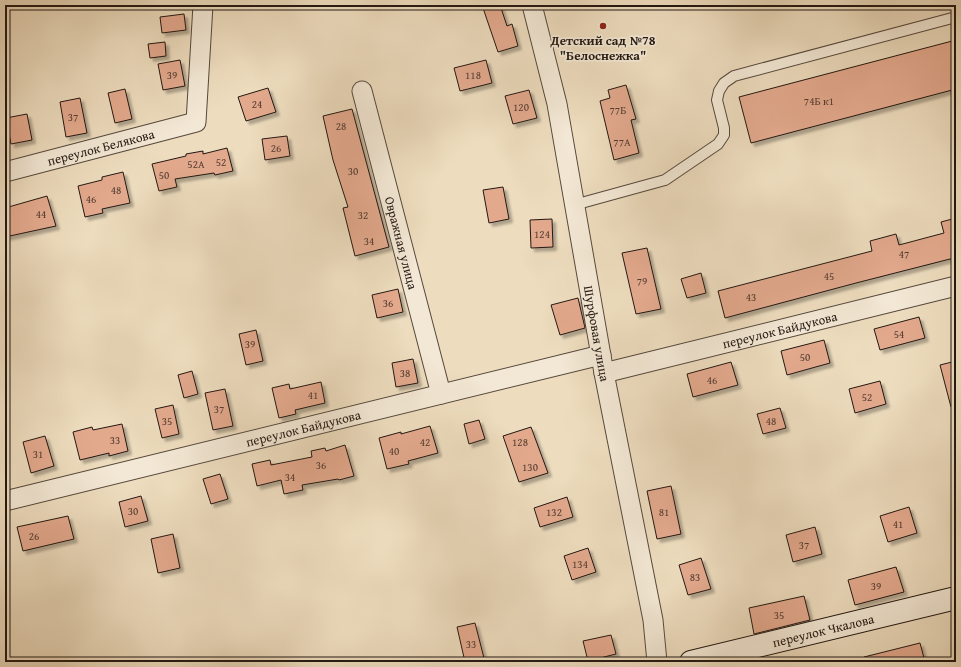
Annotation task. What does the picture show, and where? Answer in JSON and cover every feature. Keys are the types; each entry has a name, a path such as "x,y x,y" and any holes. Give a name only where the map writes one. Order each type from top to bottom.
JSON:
{"street":[{"name":"переулок Белякова","path":"5,172 196,122 203,5"},
{"name":"Шурфовая улица","path":"532,5 556,104 602,364 653,620 657,662"},
{"name":"Овражная улица","path":"362,91 441,394"},
{"name":"переулок Байдукова","path":"5,501 441,394 602,364 956,286"},
{"name":"переулок Чкалова","path":"691,662 956,598"}],"lane":[{"path":"574,205 665,180 718,144 724,135 724,128 717,100 719,91 724,83 734,76 956,17"}],"building":[{"path":"482,5 500,5 507,26 512,24 518,46 498,52"},
{"path":"184,14 186,30 162,33 160,17"},
{"path":"956,40 956,89 751,143 739,97"},
{"path":"165,42 166,56 150,58 148,44"},
{"path":"180,60 185,86 163,90 158,64"},
{"path":"486,60 492,83 460,91 454,68"},
{"path":"626,85 636,119 631,120 639,153 614,160 600,101 610,98 608,90"},
{"path":"268,88 276,112 246,121 238,97"},
{"path":"125,89 132,119 115,123 108,93"},
{"path":"529,90 537,118 513,124 505,96"},
{"path":"80,98 87,133 66,137 60,102"},
{"path":"352,109 389,247 355,256 343,208 348,207 333,160 323,116"},
{"path":"27,114 32,140 11,144 6,118"},
{"path":"287,136 290,156 265,160 262,139"},
{"path":"227,148 233,171 215,175 214,173 175,179 177,187 159,191 152,164 186,156 186,154 203,151 203,154"},
{"path":"123,172 130,203 102,209 103,213 85,217 78,186 102,180 102,177"},
{"path":"503,187 509,219 489,223 483,190"},
{"path":"47,196 56,226 5,237 5,208"},
{"path":"956,218 956,259 950,259 856,283 725,318 718,291 872,251 870,241 896,234 899,245 944,233 941,222"},
{"path":"552,219 553,247 531,248 530,220"},
{"path":"647,248 661,309 636,314 622,253"},
{"path":"701,273 706,293 687,298 681,279"},
{"path":"398,289 403,312 377,318 372,295"},
{"path":"578,298 585,328 560,335 551,305"},
{"path":"919,317 925,338 880,350 874,329"},
{"path":"256,330 263,361 246,365 239,334"},
{"path":"824,340 830,363 787,375 781,351"},
{"path":"413,359 418,383 396,387 392,363"},
{"path":"956,361 956,406 951,407 940,365"},
{"path":"731,362 738,385 693,397 687,374"},
{"path":"192,371 198,394 184,398 178,375"},
{"path":"880,381 886,404 855,413 849,389"},
{"path":"321,382 325,403 295,410 296,414 279,418 272,388 289,384 290,389"},
{"path":"225,389 233,426 213,430 205,393"},
{"path":"173,405 179,434 162,438 155,409"},
{"path":"780,408 786,428 763,434 757,414"},
{"path":"479,420 485,439 469,444 464,424"},
{"path":"122,424 128,451 109,456 109,453 80,460 73,432 92,427 93,430"},
{"path":"430,426 438,453 408,461 409,464 387,469 379,438"},
{"path":"531,427 548,473 519,482 503,436"},
{"path":"45,436 54,466 31,473 23,442"},
{"path":"345,445 354,476 339,480 302,485 303,490 284,494 281,480 257,486 252,464 270,460 271,465 312,457 311,451 325,448 326,451"},
{"path":"220,474 228,499 211,504 203,479"},
{"path":"671,486 681,534 657,539 647,491"},
{"path":"141,496 148,521 125,527 119,502"},
{"path":"567,497 573,517 540,527 534,508"},
{"path":"909,507 917,533 888,542 880,516"},
{"path":"68,516 74,539 23,551 17,527"},
{"path":"815,527 822,554 793,562 786,535"},
{"path":"173,534 180,568 158,573 151,539"},
{"path":"588,548 596,572 572,580 564,556"},
{"path":"701,558 711,589 688,595 679,565"},
{"path":"896,567 904,592 855,605 848,580"},
{"path":"804,596 810,620 754,634 749,608"},
{"path":"475,623 485,662 465,662 457,627"},
{"path":"611,635 616,654 588,661 583,641"},
{"path":"920,643 925,662 865,662 864,657"}],"place":[{"name":"Детский сад №78 \"Белоснежка\"","path":"603,26"}]}
